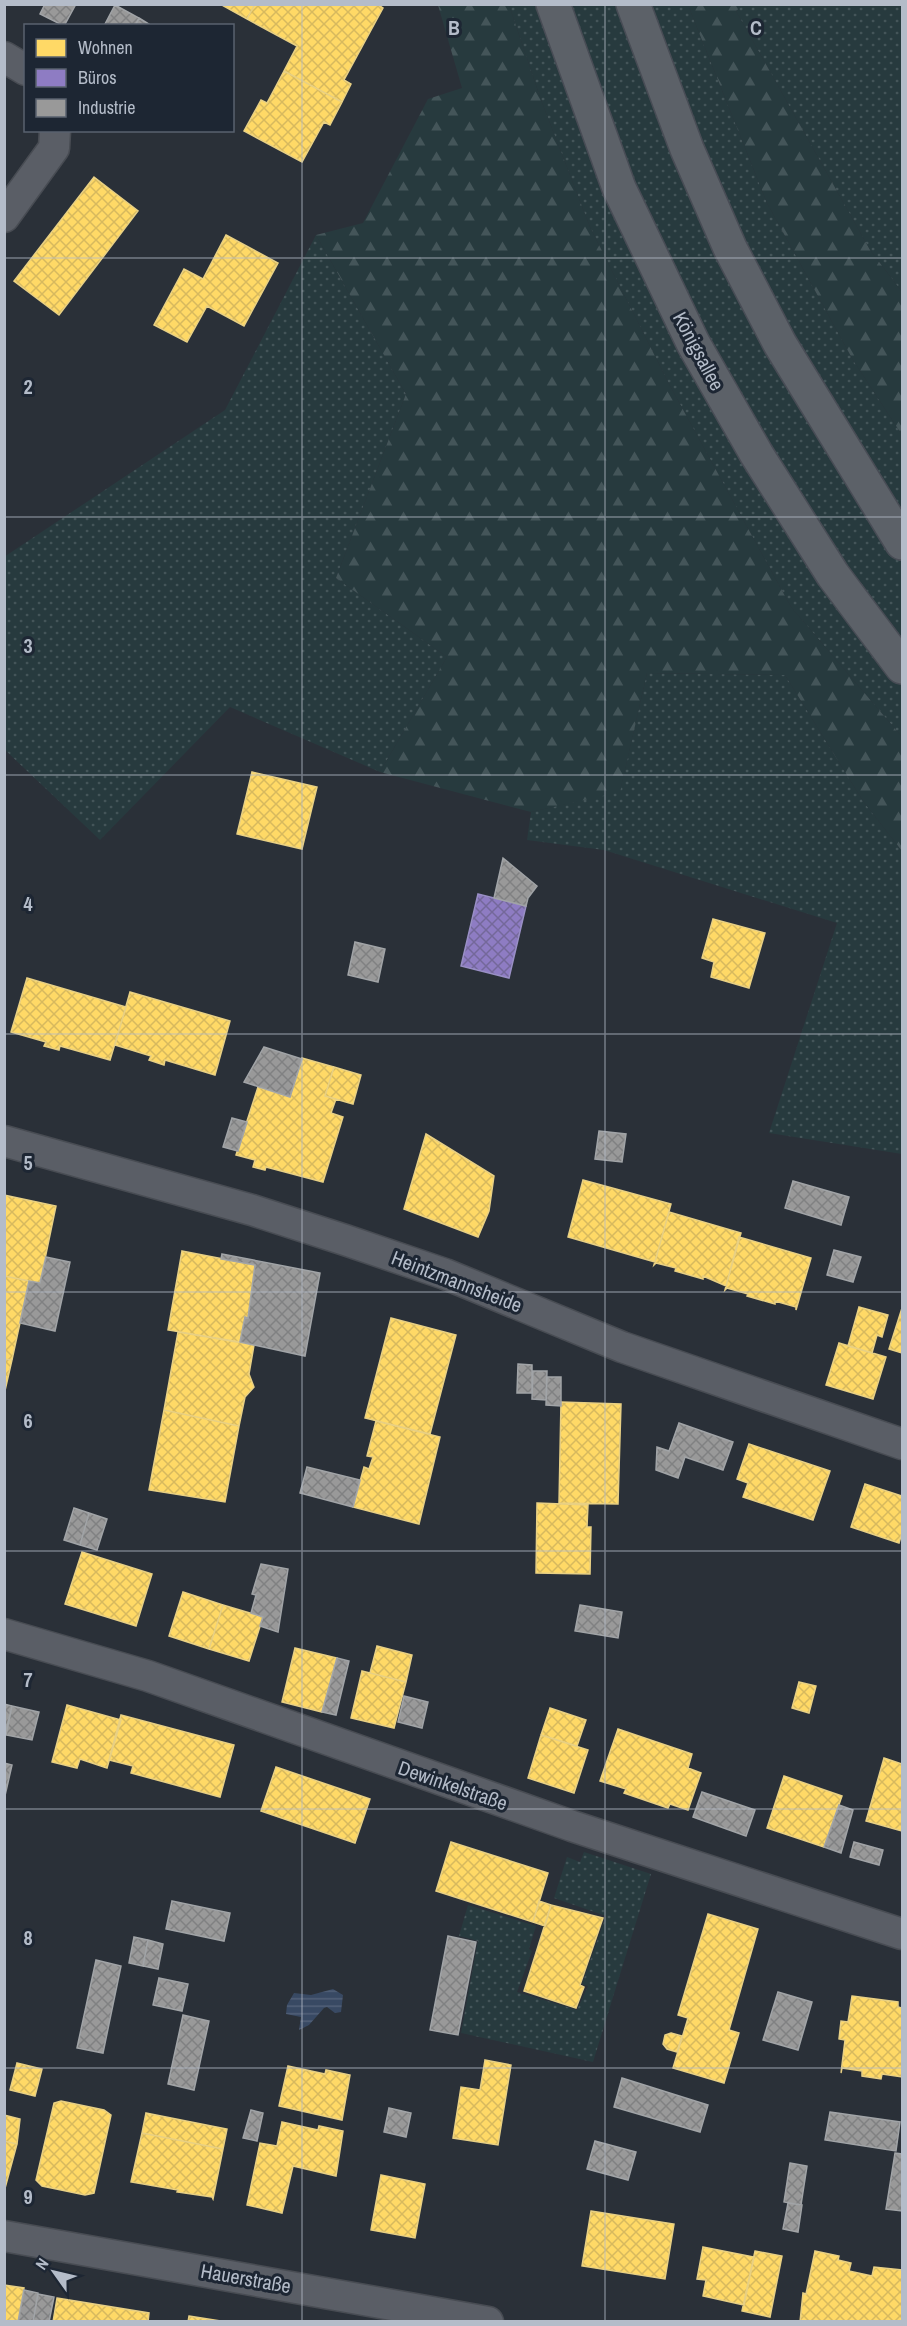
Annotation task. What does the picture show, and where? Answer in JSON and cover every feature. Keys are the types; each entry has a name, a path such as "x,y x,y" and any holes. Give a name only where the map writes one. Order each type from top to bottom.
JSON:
{"main road":[{"name":"Königsallee","path":"553,4 619,188 693,343 756,455 833,575 903,667"},
{"path":"633,4 687,149 730,248 780,344 903,543"}],"street":[{"path":"4,57 24,69"},
{"path":"4,217 54,148 55,132"},
{"name":"Heintzmannsheide","path":"4,1141 252,1210 345,1240 445,1274 622,1347 903,1444"},
{"name":"Dewinkelstraße","path":"4,1634 148,1676 572,1826 903,1934"},
{"name":"Hauerstraße","path":"4,2236 488,2322"}],"green space":[{"path":"743,4 902,5 902,292 870,250 736,11"},
{"path":"438,5 509,5 541,100 590,227 669,384 791,607 902,737 902,851 863,801 785,675 647,673 620,792 531,812 380,772 447,657 336,578 406,394 316,235 363,223 428,99 462,88"},
{"path":"509,5 688,5 767,203 853,360 902,435 902,737 791,607 669,384 590,227 541,100"},
{"path":"688,5 743,5 736,11 870,250 902,292 902,435 853,360 767,203"},
{"path":"316,235 406,394 336,578 447,657 380,772 230,707 100,840 5,750 4,557 225,410"},
{"path":"647,673 785,675 863,801 902,851 902,1154 769,1133 837,923 604,850 527,840 531,812 620,791"},
{"path":"584,1852 651,1874 593,2062 461,2033 478,1941 459,1936 468,1905 536,1926 529,1949 532,1951 517,1992 577,2010 588,1986 582,1984 606,1916 554,1898 567,1857 580,1862"}],"water":[{"path":"333,1989 343,1995 341,2012 335,2013 327,2007 324,2008 309,2025 299,2030 301,2017 286,2014 287,2005 294,1993 311,1995"}],"building: Wohnen":[{"path":"220,4 255,4 247,19"},
{"path":"255,4 377,4 383,8 344,80 351,84 342,102 284,71 297,46 247,19"},
{"path":"284,71 342,102 330,125 324,122 302,162 244,131 261,100 267,103"},
{"path":"94,177 138,211 59,315 14,281"},
{"path":"226,235 278,263 244,326 207,306 187,342 154,325 184,269 203,279"},
{"path":"252,772 317,787 302,849 237,834"},
{"path":"713,919 765,933 749,988 711,977 714,962 702,958"},
{"path":"27,978 126,1007 110,1060 60,1046 59,1050 44,1046 46,1042 11,1032"},
{"path":"130,992 230,1021 215,1075 165,1060 164,1065 149,1060 151,1056 115,1045"},
{"path":"302,1058 334,1067 325,1096 336,1099 331,1113 343,1117 323,1182 266,1167 265,1170 253,1167 255,1160 236,1155 258,1087 290,1097"},
{"path":"334,1067 361,1075 353,1104 325,1096"},
{"path":"426,1134 494,1176 489,1211 478,1237 404,1209"},
{"path":"583,1180 671,1204 655,1262 568,1237"},
{"path":"4,1195 56,1206 40,1283 4,1276"},
{"path":"669,1212 741,1233 726,1286 703,1276 703,1279 675,1271 676,1268 656,1263 654,1265"},
{"path":"739,1237 811,1258 796,1310 796,1307 775,1301 775,1304 727,1288 725,1290"},
{"path":"182,1251 255,1265 248,1318 245,1317 240,1342 168,1330"},
{"path":"4,1276 29,1281 12,1360 4,1359"},
{"path":"859,1307 888,1315 882,1337 877,1335 872,1353 848,1346"},
{"path":"902,1308 902,1353 889,1349"},
{"path":"391,1318 456,1335 430,1434 365,1418"},
{"path":"178,1332 254,1345 249,1374 254,1387 245,1397 239,1426 164,1410"},
{"path":"839,1343 886,1357 873,1399 826,1385"},
{"path":"4,1359 12,1360 4,1395"},
{"path":"561,1402 621,1404 618,1504 559,1503"},
{"path":"164,1410 239,1426 225,1502 149,1490"},
{"path":"376,1421 440,1437 419,1524 353,1507 364,1467 369,1469 373,1457 367,1456"},
{"path":"749,1444 830,1471 813,1520 743,1497 748,1483 737,1479"},
{"path":"865,1484 902,1496 902,1533 899,1543 851,1527"},
{"path":"537,1503 588,1505 587,1527 591,1527 590,1574 536,1573"},
{"path":"82,1552 152,1574 136,1626 65,1604"},
{"path":"183,1592 223,1605 209,1649 169,1636"},
{"path":"223,1605 263,1617 249,1661 209,1649"},
{"path":"377,1646 412,1655 406,1682 370,1673"},
{"path":"295,1648 337,1658 322,1712 282,1702"},
{"path":"362,1671 406,1682 394,1728 351,1718"},
{"path":"799,1682 816,1686 809,1713 792,1708"},
{"path":"67,1705 121,1720 107,1768 80,1759 77,1768 52,1762"},
{"path":"550,1708 586,1720 577,1746 541,1735"},
{"path":"121,1715 234,1745 220,1797 131,1773 133,1766 109,1760"},
{"path":"618,1729 692,1754 688,1768 701,1773 688,1810 670,1804 668,1808 624,1793 626,1789 600,1781"},
{"path":"541,1735 588,1750 574,1793 528,1778"},
{"path":"884,1758 902,1764 902,1831 866,1821"},
{"path":"276,1767 370,1799 355,1843 261,1811"},
{"path":"784,1776 842,1796 824,1847 767,1828"},
{"path":"451,1842 548,1873 533,1922 436,1891"},
{"path":"539,1901 551,1905 545,1926 533,1922"},
{"path":"551,1905 603,1918 580,1985 584,1987 576,2008 524,1991"},
{"path":"708,1914 758,1929 729,2030 739,2033 724,2083 673,2068 688,2018 678,2015"},
{"path":"852,1996 898,2002 898,2007 902,2008 902,2077 882,2074 881,2079 862,2076 862,2071 842,2068 841,2073 845,2040 839,2039 841,2021 848,2022"},
{"path":"671,2033 682,2036 677,2052 667,2049 663,2044 665,2035"},
{"path":"485,2060 511,2065 498,2145 453,2138 461,2087 480,2090"},
{"path":"17,2063 42,2069 35,2096 10,2090"},
{"path":"288,2066 325,2074 326,2070 350,2075 342,2120 279,2106"},
{"path":"61,2101 104,2110 111,2115 94,2193 85,2195 42,2186 36,2180 54,2103"},
{"path":"146,2113 227,2129 223,2149 142,2133"},
{"path":"4,2115 20,2119 17,2144 4,2141"},
{"path":"282,2122 318,2130 319,2126 343,2131 336,2176 293,2166 282,2213 247,2205 260,2143 277,2146"},
{"path":"142,2133 223,2149 213,2199 131,2182"},
{"path":"4,2141 17,2144 4,2192"},
{"path":"381,2175 425,2184 415,2238 371,2230"},
{"path":"591,2211 674,2224 665,2279 582,2266"},
{"path":"703,2247 754,2257 744,2305 703,2296 706,2280 697,2279"},
{"path":"755,2251 782,2256 770,2317 742,2311"},
{"path":"815,2251 839,2256 838,2260 851,2263 849,2271 872,2276 874,2267 902,2270 902,2322 800,2322 803,2293 806,2294"},
{"path":"4,2285 24,2288 18,2322 4,2322"},
{"path":"57,2298 149,2313 148,2322 53,2322"},
{"path":"189,2316 227,2322 188,2322"}],"building: Büros":[{"path":"478,894 526,906 509,978 461,966"}],"building: Industrie":[{"path":"45,4 76,4 65,24 60,24 40,14"},
{"path":"115,5 139,18 136,24 105,24"},
{"path":"139,18 149,24 136,24"},
{"path":"503,858 537,886 528,898 526,906 494,898"},
{"path":"355,942 385,949 378,982 348,975"},
{"path":"264,1047 302,1059 290,1097 244,1082"},
{"path":"232,1118 247,1122 238,1151 223,1147"},
{"path":"599,1131 626,1134 622,1162 595,1159"},
{"path":"793,1181 849,1197 841,1225 785,1208"},
{"path":"834,1250 861,1257 853,1282 827,1275"},
{"path":"222,1254 320,1273 305,1356 240,1342 245,1317 248,1318 255,1265 221,1259"},
{"path":"46,1257 70,1262 55,1331 20,1323 29,1281 40,1283"},
{"path":"518,1364 532,1365 532,1393 517,1393"},
{"path":"533,1371 547,1371 546,1400 532,1399"},
{"path":"547,1377 561,1377 561,1406 546,1405"},
{"path":"679,1423 733,1442 723,1470 685,1457 678,1478 656,1470 657,1447 669,1451"},
{"path":"307,1467 360,1480 353,1507 300,1493"},
{"path":"74,1508 89,1513 80,1545 64,1540"},
{"path":"89,1513 107,1519 97,1550 80,1545"},
{"path":"261,1564 288,1569 278,1632 260,1626 263,1617 251,1613 256,1595 252,1594"},
{"path":"580,1605 622,1612 618,1638 575,1631"},
{"path":"337,1658 349,1661 336,1715 322,1712"},
{"path":"404,1696 428,1702 422,1728 398,1722"},
{"path":"4,1704 12,1706 4,1739"},
{"path":"12,1706 39,1712 32,1740 6,1735"},
{"path":"4,1763 12,1765 4,1800"},
{"path":"702,1792 755,1810 746,1836 693,1817"},
{"path":"839,1805 853,1810 841,1853 824,1847"},
{"path":"854,1842 883,1850 879,1865 850,1857"},
{"path":"172,1901 230,1913 224,1941 166,1929"},
{"path":"448,1936 476,1942 458,2035 430,2030"},
{"path":"134,1937 148,1940 143,1966 129,1963"},
{"path":"148,1940 163,1944 158,1969 143,1966"},
{"path":"96,1960 121,1966 103,2053 77,2048"},
{"path":"159,1978 188,1984 182,2011 153,2005"},
{"path":"778,1992 812,2002 798,2050 763,2040"},
{"path":"183,2015 209,2021 194,2090 168,2084"},
{"path":"622,2078 708,2105 700,2132 614,2107"},
{"path":"389,2108 411,2113 406,2137 384,2132"},
{"path":"251,2110 263,2113 257,2141 243,2138"},
{"path":"830,2112 900,2122 896,2151 825,2140"},
{"path":"595,2141 636,2152 628,2180 587,2169"},
{"path":"895,2153 902,2154 902,2211 886,2209"},
{"path":"790,2163 807,2166 801,2205 784,2202"},
{"path":"788,2203 802,2205 798,2232 783,2229"},
{"path":"24,2290 38,2293 33,2322 18,2322"},
{"path":"38,2294 54,2297 49,2322 33,2322"}]}
